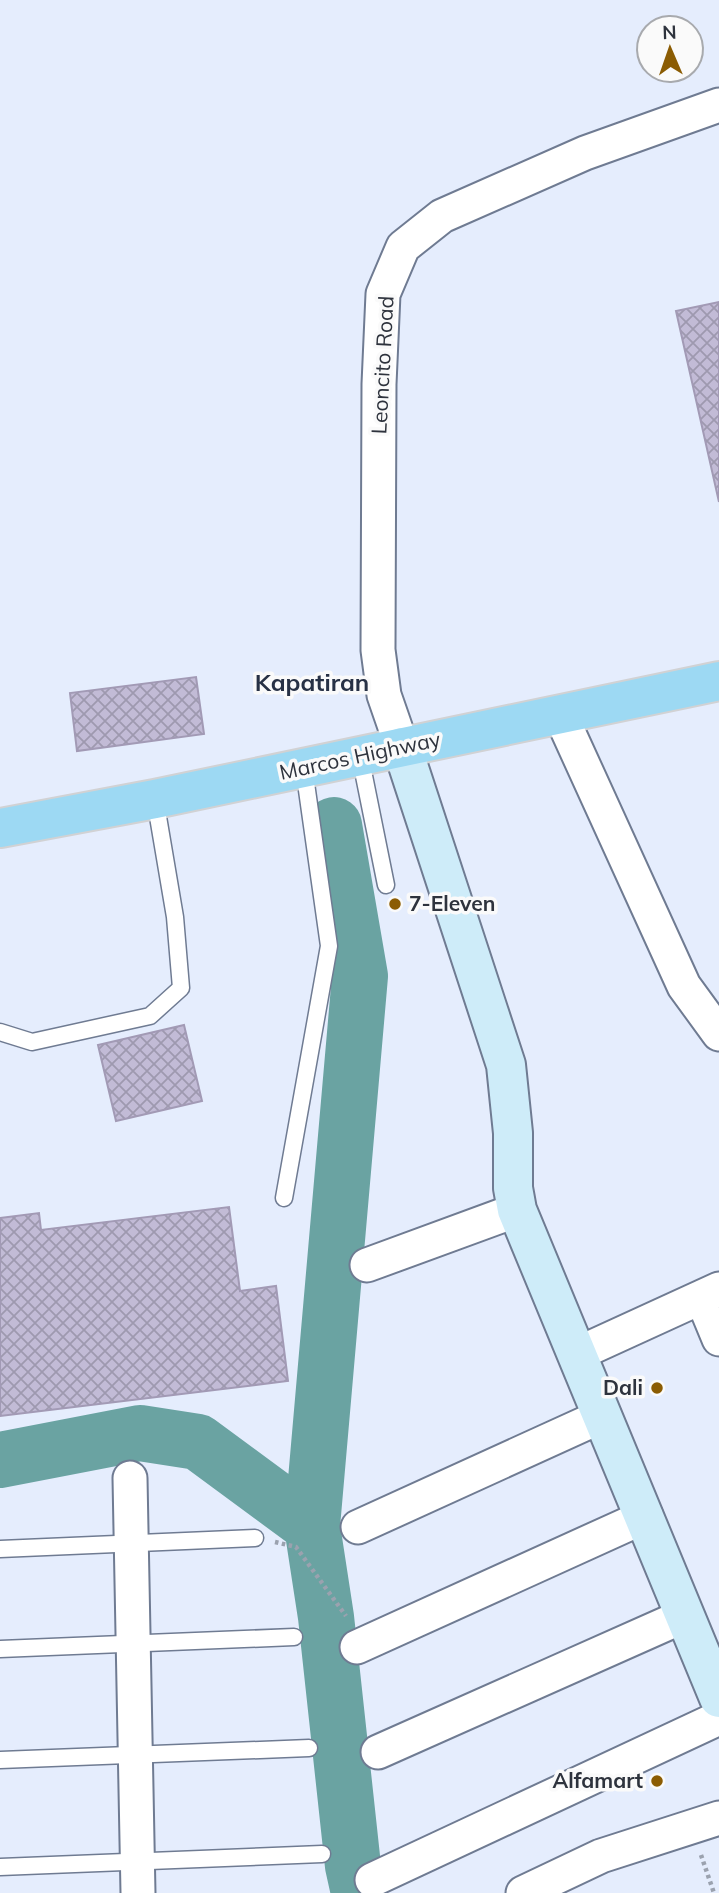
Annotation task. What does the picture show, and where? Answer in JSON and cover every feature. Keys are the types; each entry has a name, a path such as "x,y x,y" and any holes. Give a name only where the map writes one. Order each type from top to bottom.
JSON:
{"main road":[{"name":"Marcos Highway","path":"0,828 155,799 719,681"}],"street":[{"name":"Leoncito Road","path":"402,747 384,695 379,624 379,384 383,294 403,247 442,216 585,153 719,105"},
{"path":"560,714 684,986 719,1034"},
{"path":"402,747 506,1065 513,1133 513,1188 517,1210 646,1516 719,1698"},
{"path":"367,1265 517,1210"},
{"path":"577,1354 710,1294 719,1339"},
{"path":"358,1527 604,1415"},
{"path":"130,1478 138,1878"},
{"path":"357,1647 646,1516"},
{"path":"378,1752 686,1615"},
{"path":"374,1887 719,1718"},
{"path":"523,1893 601,1856 705,1823"}],"lane":[{"path":"360,756 386,885"},
{"path":"284,1198 329,946 304,768"},
{"path":"0,1032 32,1042 150,1016 181,988 175,917 155,799"},
{"path":"0,1549 255,1538"},
{"path":"0,1649 294,1637"},
{"path":"0,1760 309,1748"},
{"path":"0,1867 138,1878 322,1854"}],"path":[{"path":"296,1547 344,1611"},
{"path":"705,1823 714,1893"}],"building":[{"path":"719,302 719,502 676,311"},
{"path":"196,677 204,734 77,751 70,693"},
{"path":"184,1025 202,1101 116,1121 98,1045"},
{"path":"229,1207 240,1291 276,1286 288,1381 0,1416 0,1218 39,1213 41,1230"}],"waterway":[{"path":"312,1526 360,976 334,825"},
{"path":"0,1460 140,1433 198,1442 312,1526 326,1617 353,1866 359,1893"}],"place":[{"name":"7-Eleven","path":"395,904"},
{"name":"Dali","path":"657,1388"},
{"name":"Alfamart","path":"657,1781"}],"district":[{"name":"Kapatiran","path":"312,683"}]}
